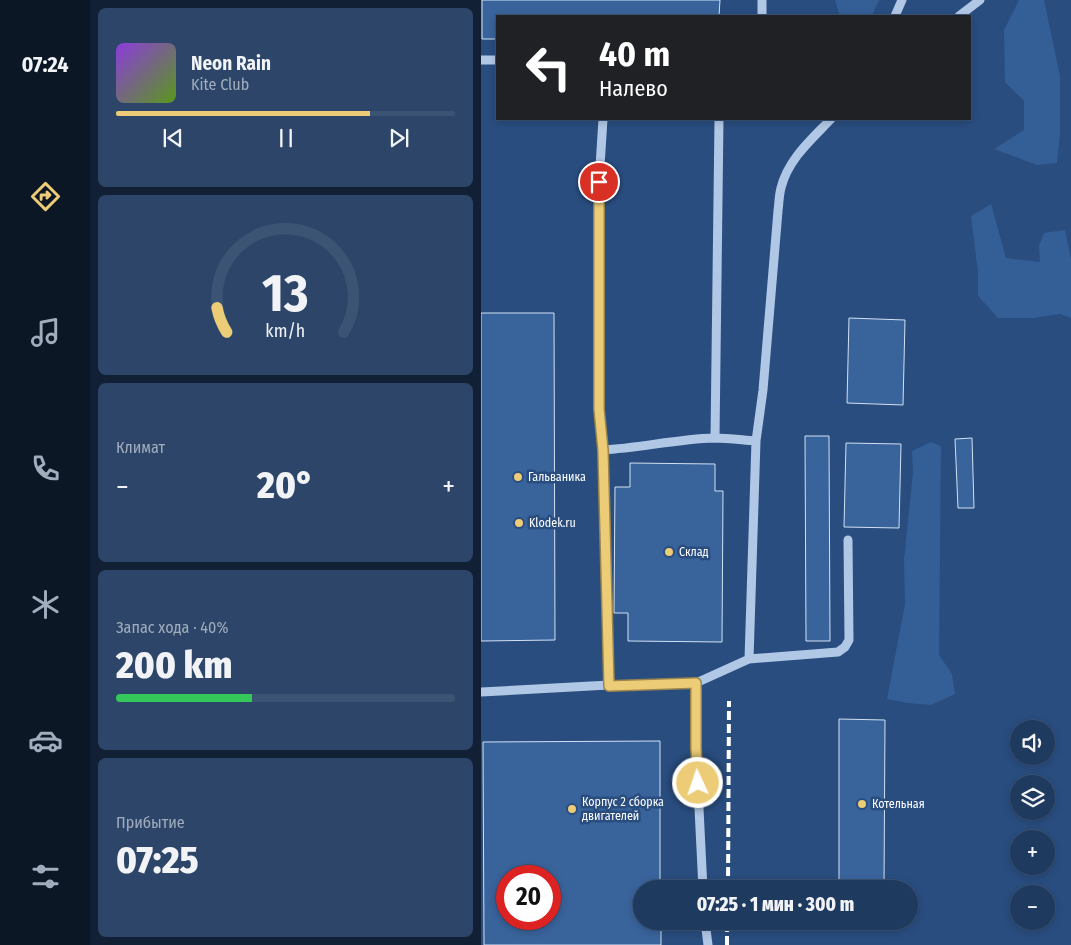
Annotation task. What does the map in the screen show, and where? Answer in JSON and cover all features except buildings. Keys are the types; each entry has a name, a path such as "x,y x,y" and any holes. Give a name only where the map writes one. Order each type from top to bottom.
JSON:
{"lane":[{"path":"762,0 762,15"},
{"path":"895,15 902,0"},
{"path":"960,15 981,0"},
{"path":"481,60 496,60"},
{"path":"603,120 599,192 599,409 603,450 609,686"},
{"path":"715,438 719,120"},
{"path":"749,659 756,441 763,390 781,188 787,170 799,151 830,120"},
{"path":"603,450 715,438 756,441"},
{"path":"481,692 696,683 749,659 838,652 845,647 849,640 848,540"},
{"path":"696,683 696,748 703,880"},
{"path":"706,930 708,945"}],"shaded area":[{"path":"835,0 879,0 872,15 840,15"},
{"path":"1019,0 1044,0 1060,76 1060,133 1057,163 1037,165 994,149 1024,130 1024,101 1005,82 1004,30"},
{"path":"991,204 1006,258 1040,262 1039,246 1044,233 1065,230 1071,259 1071,318 1060,314 1033,318 998,318 978,296 978,272 971,216"},
{"path":"931,442 941,446 939,655 952,674 955,694 931,705 887,699 905,604 904,560 913,472 912,451"}],"railway":[{"path":"728,880 729,701"},
{"path":"727,930 727,945"}],"place":[{"name":"Гальваника","path":"518,477"},
{"name":"Klodek.ru","path":"519,523"},
{"name":"Склад","path":"669,552"},
{"name":"Котельная","path":"862,804"},
{"name":"Корпус 2 сборка двигателей","path":"572,809"}],"route":[{"path":"599,182 599,409 603,450 609,686 696,683 698,783"}]}
